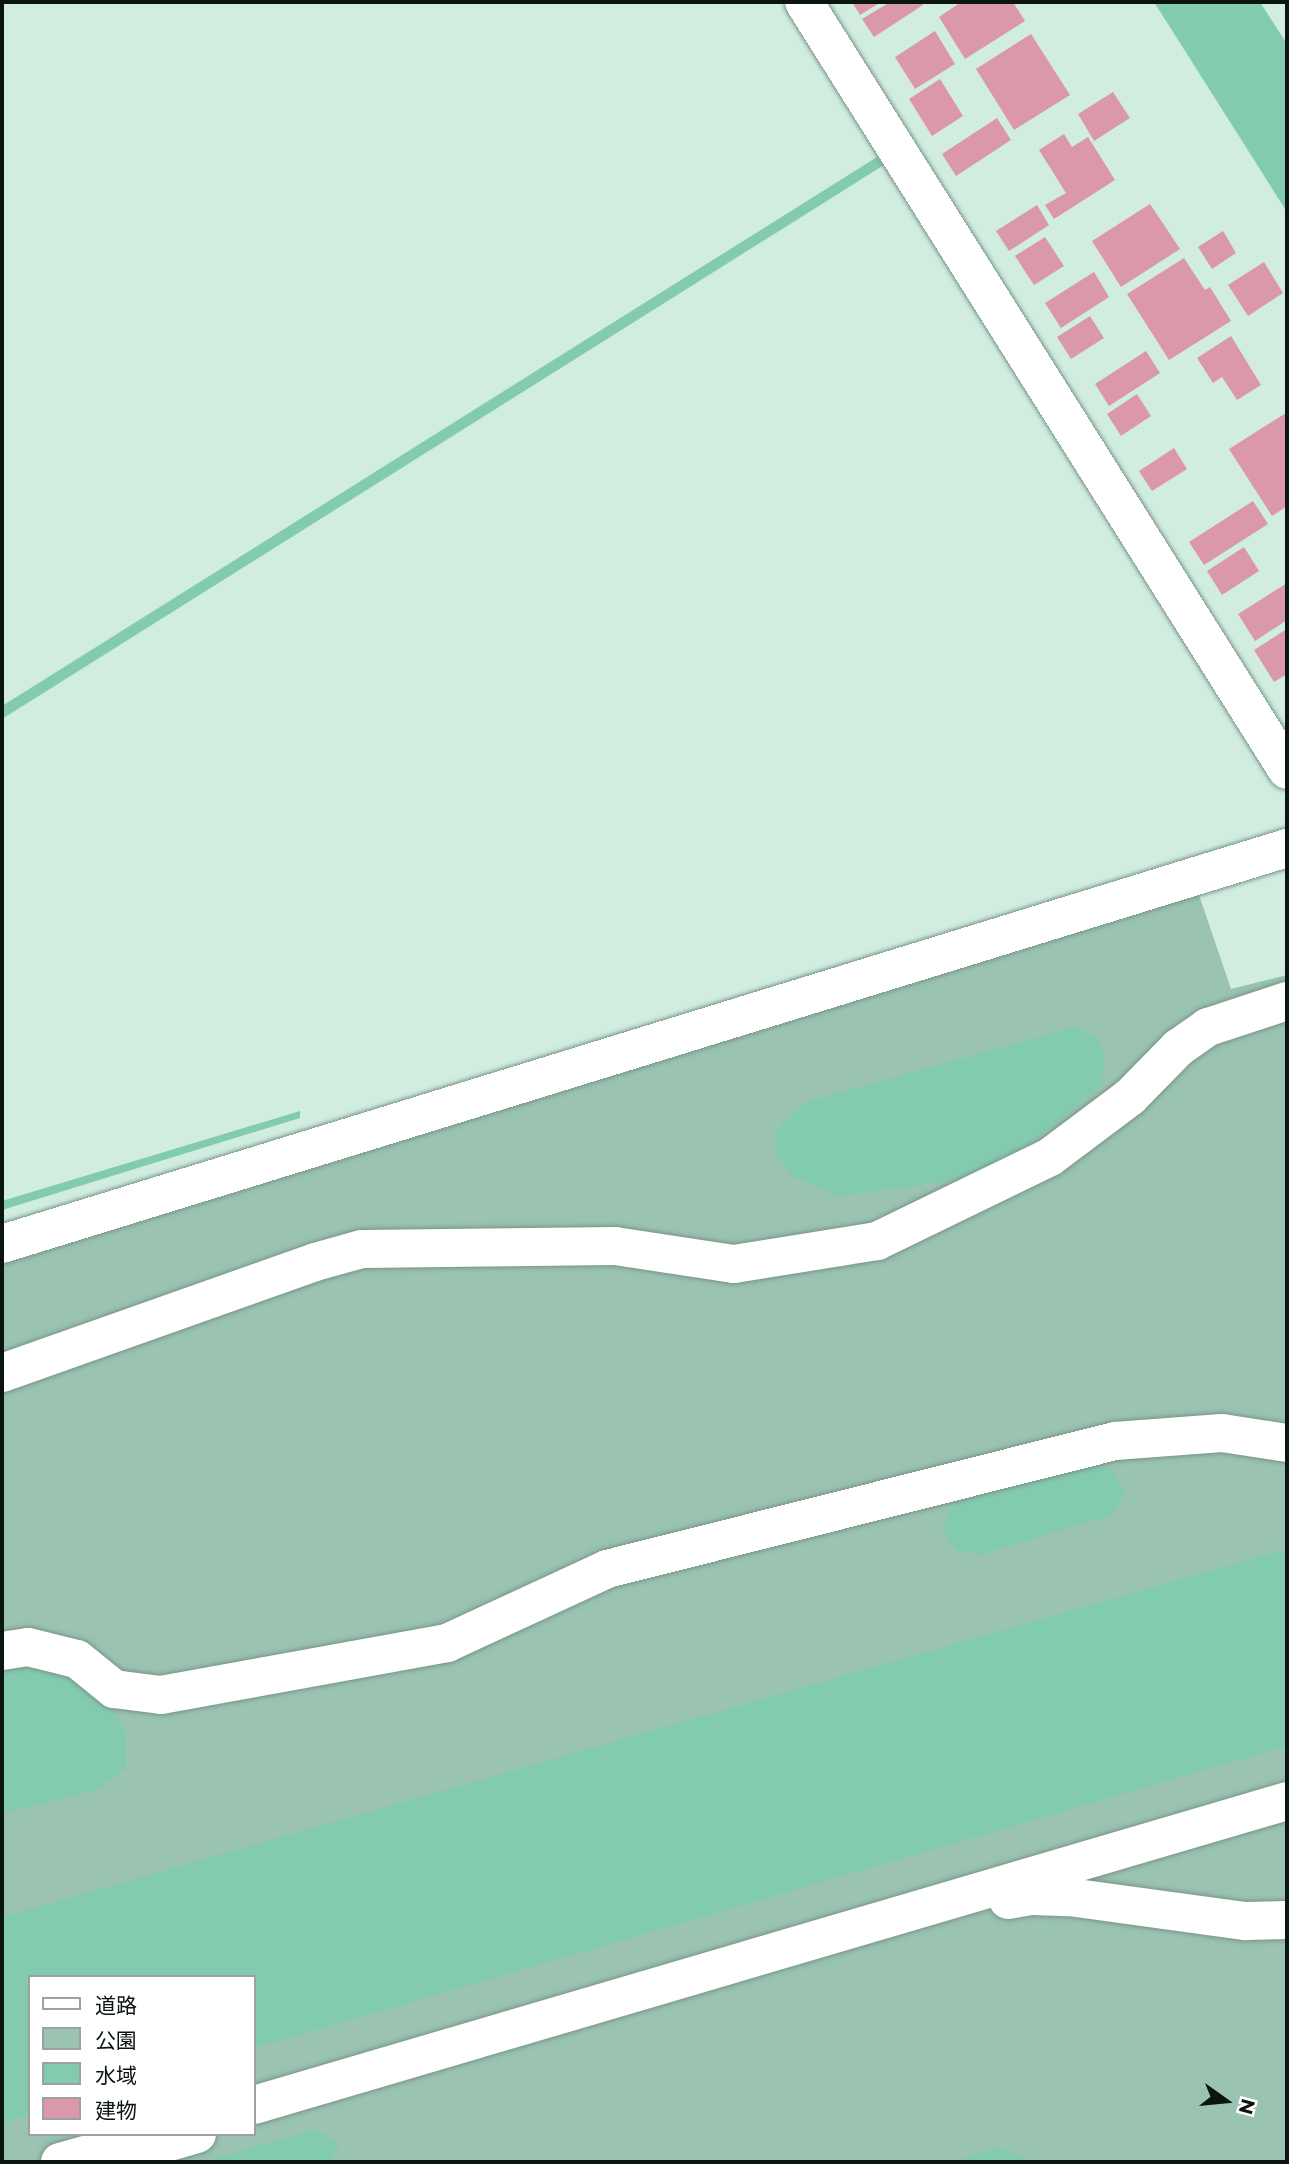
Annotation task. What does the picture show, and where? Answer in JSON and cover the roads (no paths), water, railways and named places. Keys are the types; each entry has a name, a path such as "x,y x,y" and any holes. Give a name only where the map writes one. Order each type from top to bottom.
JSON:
{"street":[{"path":"804,2 1287,770"},
{"path":"2,1244 1287,848"},
{"path":"2,1373 315,1262 362,1249 615,1246 734,1264 877,1241 1050,1157 1130,1097 1178,1048 1208,1027 1287,1001"},
{"path":"2,1651 28,1647 77,1659 114,1689 161,1695 447,1643 607,1569 1115,1441 1222,1433 1287,1443"},
{"path":"256,2104 1287,1801"},
{"path":"256,2117 901,1927 996,1902 1031,1896 1069,1897 1245,1921 1287,1920"},
{"path":"82,2161 150,2136"},
{"path":"82,2161 188,2136"}],"water":[{"path":"1154,2 1260,2 1287,44 1287,212"},
{"path":"877,157 884,165 2,719 2,706"},
{"path":"1075,1027 1097,1037 1104,1052 1102,1085 1025,1147 965,1179 839,1196 793,1177 775,1154 775,1131 806,1102"},
{"path":"300,1111 300,1118 2,1210 2,1201"},
{"path":"1091,1462 1115,1473 1125,1494 1111,1515 980,1555 956,1550 943,1530 953,1504"},
{"path":"1287,1549 1287,1746 256,2047 256,1975 28,1975 28,2116 2,2123 2,1917"},
{"path":"9,1668 60,1671 106,1695 126,1733 126,1768 98,1789 2,1814 2,1670"},
{"path":"318,2129 339,2146 331,2162 203,2162"},
{"path":"998,2148 1036,2162 952,2162"}]}
